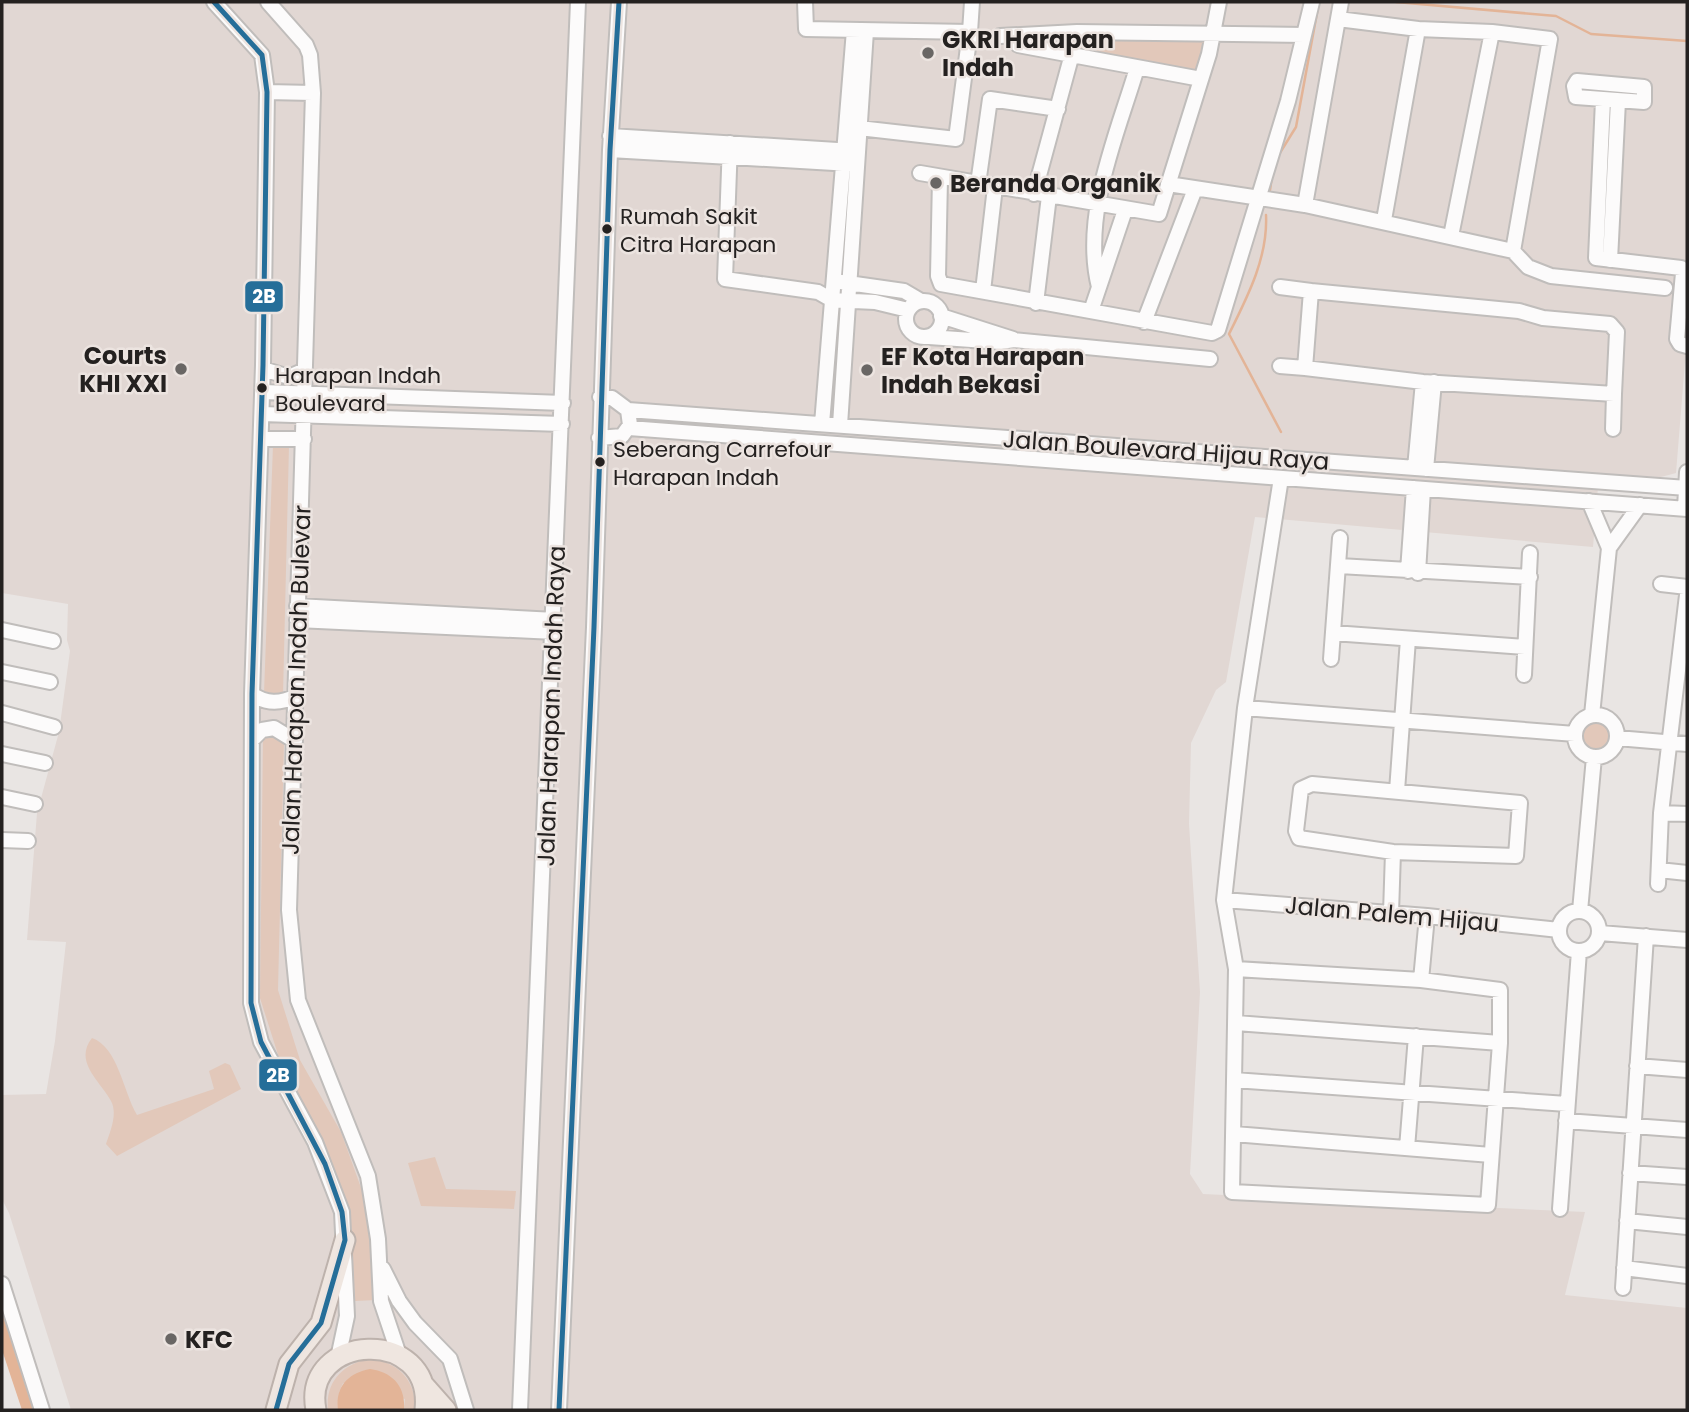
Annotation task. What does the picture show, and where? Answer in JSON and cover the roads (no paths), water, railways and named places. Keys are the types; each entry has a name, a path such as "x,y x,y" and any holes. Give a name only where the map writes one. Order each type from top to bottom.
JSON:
{"highway":[{"path":"276,1410 289,1364 321,1323 345,1240"},
{"path":"314,1409 320,1379 338,1358 368,1348 399,1355 413,1367 422,1383 446,1410"},
{"path":"422,1383 425,1410"}],"street":[{"name":"Jalan Harapan Indah Bulevar","path":"214,2 262,55 272,92 252,694 251,1003 261,1042 326,1164 342,1212 347,1316 338,1358"},
{"name":"Jalan Harapan Indah Bulevar","path":"268,2 306,45 310,55 306,93 305,415 289,910 293,975 304,1021 368,1177 380,1261 381,1301 399,1355"},
{"name":"Jalan Harapan Indah Raya","path":"520,1410 555,626 578,2"},
{"path":"805,2 806,29 970,32"},
{"path":"859,128 956,139 972,2"},
{"path":"1159,214 1214,35 1219,2"},
{"path":"940,178 939,281 945,286 1212,333 1218,330 1263,199 1311,2"},
{"path":"1305,205 1342,2"},
{"name":"Jalan Harapan Indah Raya","path":"559,1410 594,628 600,397 618,3"},
{"path":"1338,19 1418,29 1492,32 1548,38 1551,43 1513,251"},
{"path":"1384,220 1418,29"},
{"path":"850,157 859,128 860,30"},
{"path":"813,442 839,300 860,30"},
{"path":"1000,36 1077,32 1304,35"},
{"path":"1451,236 1492,32"},
{"path":"1018,45 1201,79"},
{"path":"1036,303 1042,195 1058,109 1072,54"},
{"path":"1098,287 1095,260 1098,206 1137,68"},
{"path":"1576,82 1646,89 1643,103 1618,101 1575,97 1576,82"},
{"path":"272,92 306,93"},
{"path":"978,184 990,99 1058,109"},
{"path":"1603,100 1595,257 1681,268 1683,273 1677,339 1680,344 1687,346"},
{"path":"1610,260 1618,101"},
{"path":"610,143 850,157"},
{"path":"730,149 723,277 818,292 839,300 934,304 941,316 939,329 929,337"},
{"path":"920,173 1098,206 1159,214 1182,221"},
{"path":"1168,184 1305,205 1451,236 1513,251 1528,267 1551,276 1665,288"},
{"path":"982,291 995,187"},
{"path":"1144,321 1195,189"},
{"path":"1091,311 1125,210"},
{"path":"818,292 841,282 905,291 914,305"},
{"path":"1280,288 1519,311 1543,318 1611,324 1617,332 1613,429"},
{"path":"1305,368 1311,292"},
{"path":"839,300 840,425"},
{"path":"914,305 906,324 915,335 1000,342 1014,340"},
{"path":"941,316 1014,340 1210,359"},
{"path":"1280,366 1429,382 1615,394"},
{"path":"263,369 289,377 305,370"},
{"path":"1421,468 1429,382"},
{"path":"262,393 563,403"},
{"path":"599,438 622,436 629,428 628,410 612,398 600,397"},
{"name":"Jalan Boulevard Hijau Raya","path":"628,410 1687,488"},
{"path":"262,414 562,424"},
{"name":"Jalan Boulevard Hijau Raya","path":"629,428 1686,508"},
{"path":"261,439 304,439"},
{"path":"1161,449 1161,469"},
{"path":"1686,508 1687,472"},
{"path":"1529,497 1530,476"},
{"path":"1236,969 1421,980 1500,990 1500,1043 1488,1205 1235,1194 1232,1188 1236,969 1224,900 1245,708 1281,478"},
{"path":"1413,572 1418,488"},
{"path":"1589,501 1609,548 1592,715"},
{"path":"1609,548 1640,505"},
{"path":"1331,659 1340,538"},
{"path":"1524,675 1530,553"},
{"path":"1339,566 1530,577"},
{"path":"1661,584 1687,587"},
{"path":"1687,595 1684,663 1669,742 1661,813 1658,877 1687,873"},
{"path":"297,613 555,626"},
{"path":"2,630 53,641"},
{"path":"1333,633 1525,647"},
{"path":"1397,791 1408,639"},
{"path":"2,672 50,682"},
{"path":"252,694 273,703 285,702 296,696"},
{"path":"1245,708 1402,718 1575,734"},
{"path":"2,713 54,727"},
{"path":"1592,715 1608,718 1615,727 1617,738 1610,752 1594,757 1579,749 1575,734 1580,721 1592,715"},
{"path":"252,740 262,730 274,728 295,741"},
{"path":"1617,738 1687,744"},
{"path":"2,754 45,763"},
{"path":"1580,911 1594,757"},
{"path":"1305,786 1397,791 1520,803 1517,851 1513,857 1393,852 1300,838 1296,831 1301,789 1305,786"},
{"path":"2,797 35,804"},
{"path":"1661,813 1687,814"},
{"path":"2,840 28,841"},
{"path":"1391,913 1393,852"},
{"name":"Jalan Palem Hijau","path":"1224,900 1427,916 1559,930"},
{"path":"1580,911 1597,920 1600,933 1590,948 1579,951 1564,945 1559,930 1565,916 1580,911"},
{"path":"1421,980 1427,916"},
{"path":"1600,933 1687,940"},
{"path":"1623,1287 1646,936"},
{"path":"1560,1209 1579,951"},
{"path":"1236,1023 1500,1043"},
{"path":"1407,1148 1416,1036"},
{"path":"1637,1066 1687,1070"},
{"path":"1234,1080 1567,1104"},
{"path":"1566,1121 1687,1130"},
{"path":"1234,1134 1491,1155"},
{"path":"1630,1173 1687,1177"},
{"path":"1627,1221 1687,1227"},
{"path":"380,1261 399,1301 450,1359 466,1410"},
{"path":"1624,1268 1687,1276"},
{"path":"2,1284 42,1410"}],"waterway":[{"path":"1278,156 1296,127 1319,2"},
{"path":"1396,2 1556,16 1591,34 1687,41"},
{"path":"1270,190 1272,176"},
{"path":"1266,215 1260,261 1250,291 1229,334 1281,432"}],"place":[{"name":"GKRI Harapan Indah","path":"928,53"},
{"name":"Beranda Organik","path":"936,183"},
{"name":"Rumah Sakit Citra Harapan","path":"607,229"},
{"name":"Courts KHI XXI","path":"181,369"},
{"name":"EF Kota Harapan Indah Bekasi","path":"867,370"},
{"name":"Harapan Indah Boulevard","path":"262,388"},
{"name":"Seberang Carrefour Harapan Indah","path":"600,462"},
{"name":"KFC","path":"171,1339"}]}
